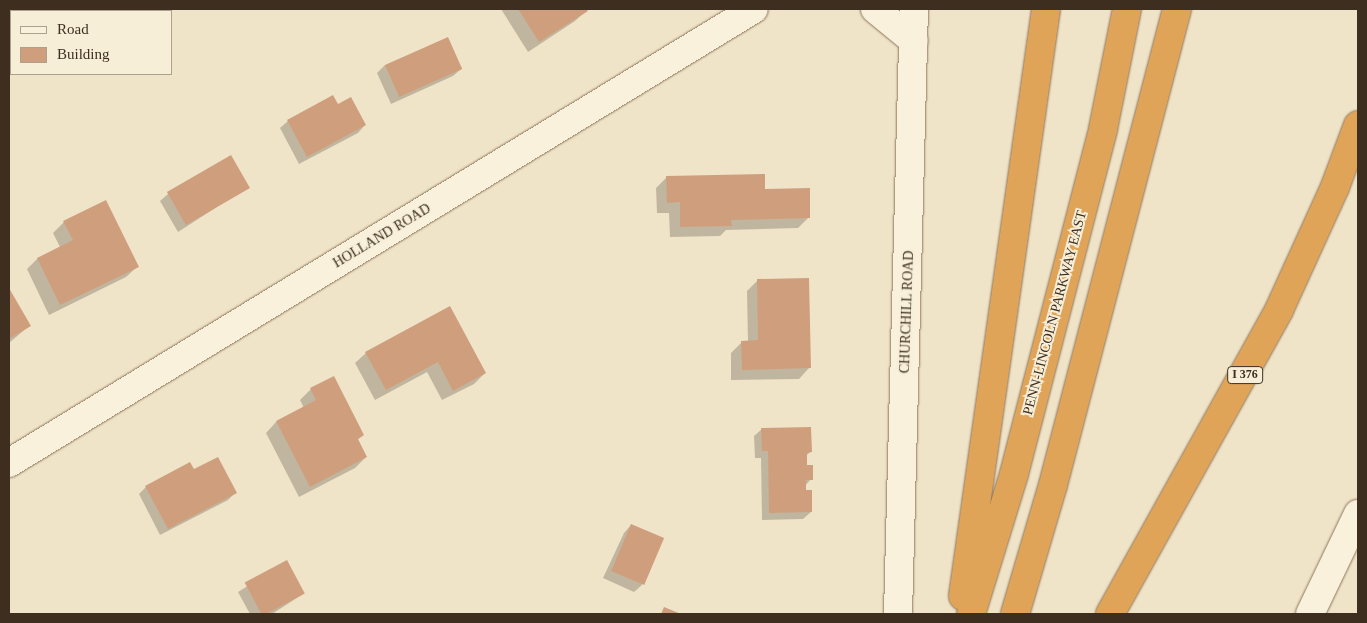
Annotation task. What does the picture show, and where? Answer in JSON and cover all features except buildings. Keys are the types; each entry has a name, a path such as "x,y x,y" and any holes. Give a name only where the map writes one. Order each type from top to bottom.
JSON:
{"highway":[{"path":"961,614 1046,9"},
{"name":"PENN-LINCOLN PARKWAY EAST","path":"972,614 1014,474 1103,128 1127,9"},
{"path":"1103,128 1138,9"},
{"path":"1015,614 1053,486 1176,9"},
{"name":"I 376","path":"1110,614 1279,310 1331,196 1358,125"}],"street":[{"name":"HOLLAND ROAD","path":"9,462 754,9"},
{"path":"875,9 914,41"},
{"name":"CHURCHILL ROAD","path":"898,614 914,9"},
{"path":"1310,614 1358,514"}]}
